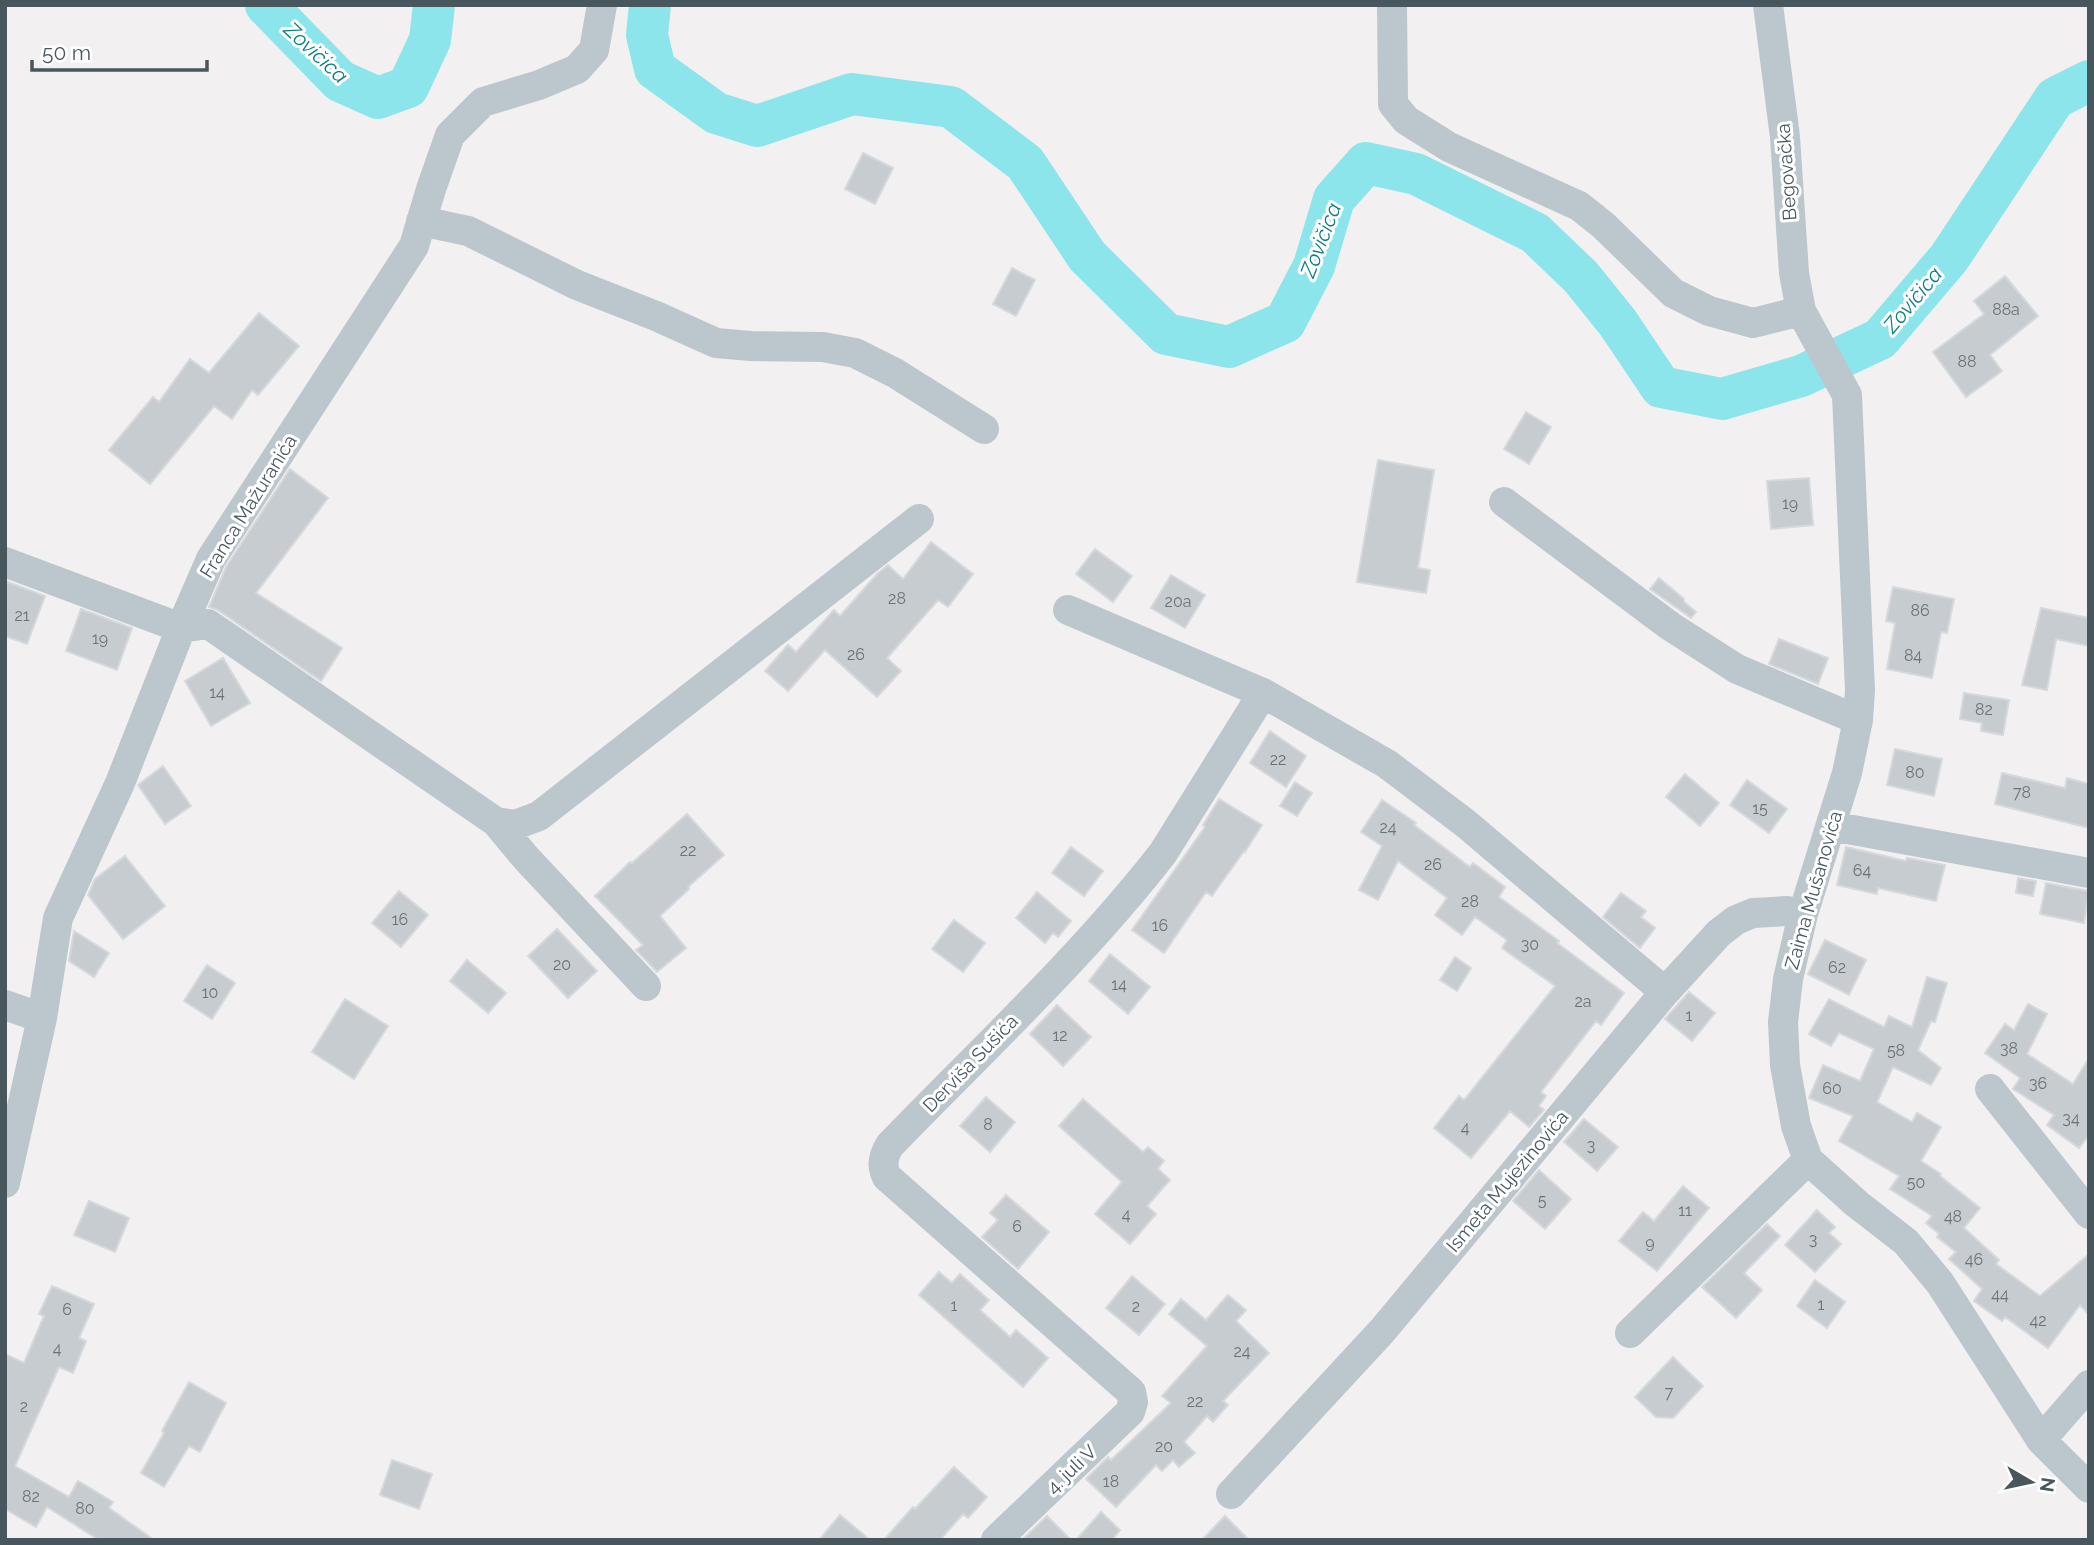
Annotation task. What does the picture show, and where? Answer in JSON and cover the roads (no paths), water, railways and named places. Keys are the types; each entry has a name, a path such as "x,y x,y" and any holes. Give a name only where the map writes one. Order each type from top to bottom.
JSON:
{"street":[{"name":"Franca Mažuranića","path":"5,1183 42,1018 58,918 120,783 211,559 414,247 450,135 483,102 539,85 577,69 594,50 602,5"},
{"path":"1392,5 1393,104 1406,120 1449,147 1579,206 1603,225 1673,293 1709,311 1753,323 1808,323"},
{"name":"Begovačka","path":"1768,5 1785,137 1794,273 1808,323 1847,395"},
{"path":"421,221 468,231 577,285 716,343 823,346 855,353 895,373 984,429"},
{"name":"Zaima Mušanovića","path":"1847,395 1860,690 1858,720 1847,773 1803,914 1788,979 1783,1022 1785,1065 1796,1126 1808,1160 1857,1204 1906,1242 1940,1283 2041,1440 2089,1488"},
{"path":"1504,502 1670,626 1737,669 1858,720"},
{"path":"496,822 516,825 538,816 919,519"},
{"path":"5,562 181,628 208,624 496,822 526,859 646,986"},
{"path":"1068,610 1263,693 1387,764 1465,823 1665,992"},
{"name":"Derviša Sušića","path":"1131,1392 887,1178 883,1161 890,1145 1055,976 1148,874 1263,693"},
{"path":"1831,827 2089,873"},
{"name":"Ismeta Mujezinovića","path":"1231,1494 1382,1331 1665,992 1719,933 1735,920 1753,913 1787,911 1803,914"},
{"path":"5,1004 42,1018"},
{"path":"1990,1089 2089,1214"},
{"path":"1630,1333 1808,1160"},
{"path":"2041,1440 2089,1385"},
{"name":"4. juli V","path":"996,1540 1130,1412 1133,1402 1131,1392"}],"waterway":[{"name":"Zovičica","path":"266,5 340,81 378,98 408,87 430,40 434,5"},
{"name":"Zovičica","path":"650,5 647,35 655,69 716,113 757,126 852,94 951,107 1025,163 1087,256 1166,334 1229,347 1285,322 1314,266 1334,199 1366,163 1416,174 1535,233 1581,277 1618,323 1661,387 1722,399 1801,376 1880,339 1949,258 2055,98 2089,81"}]}
